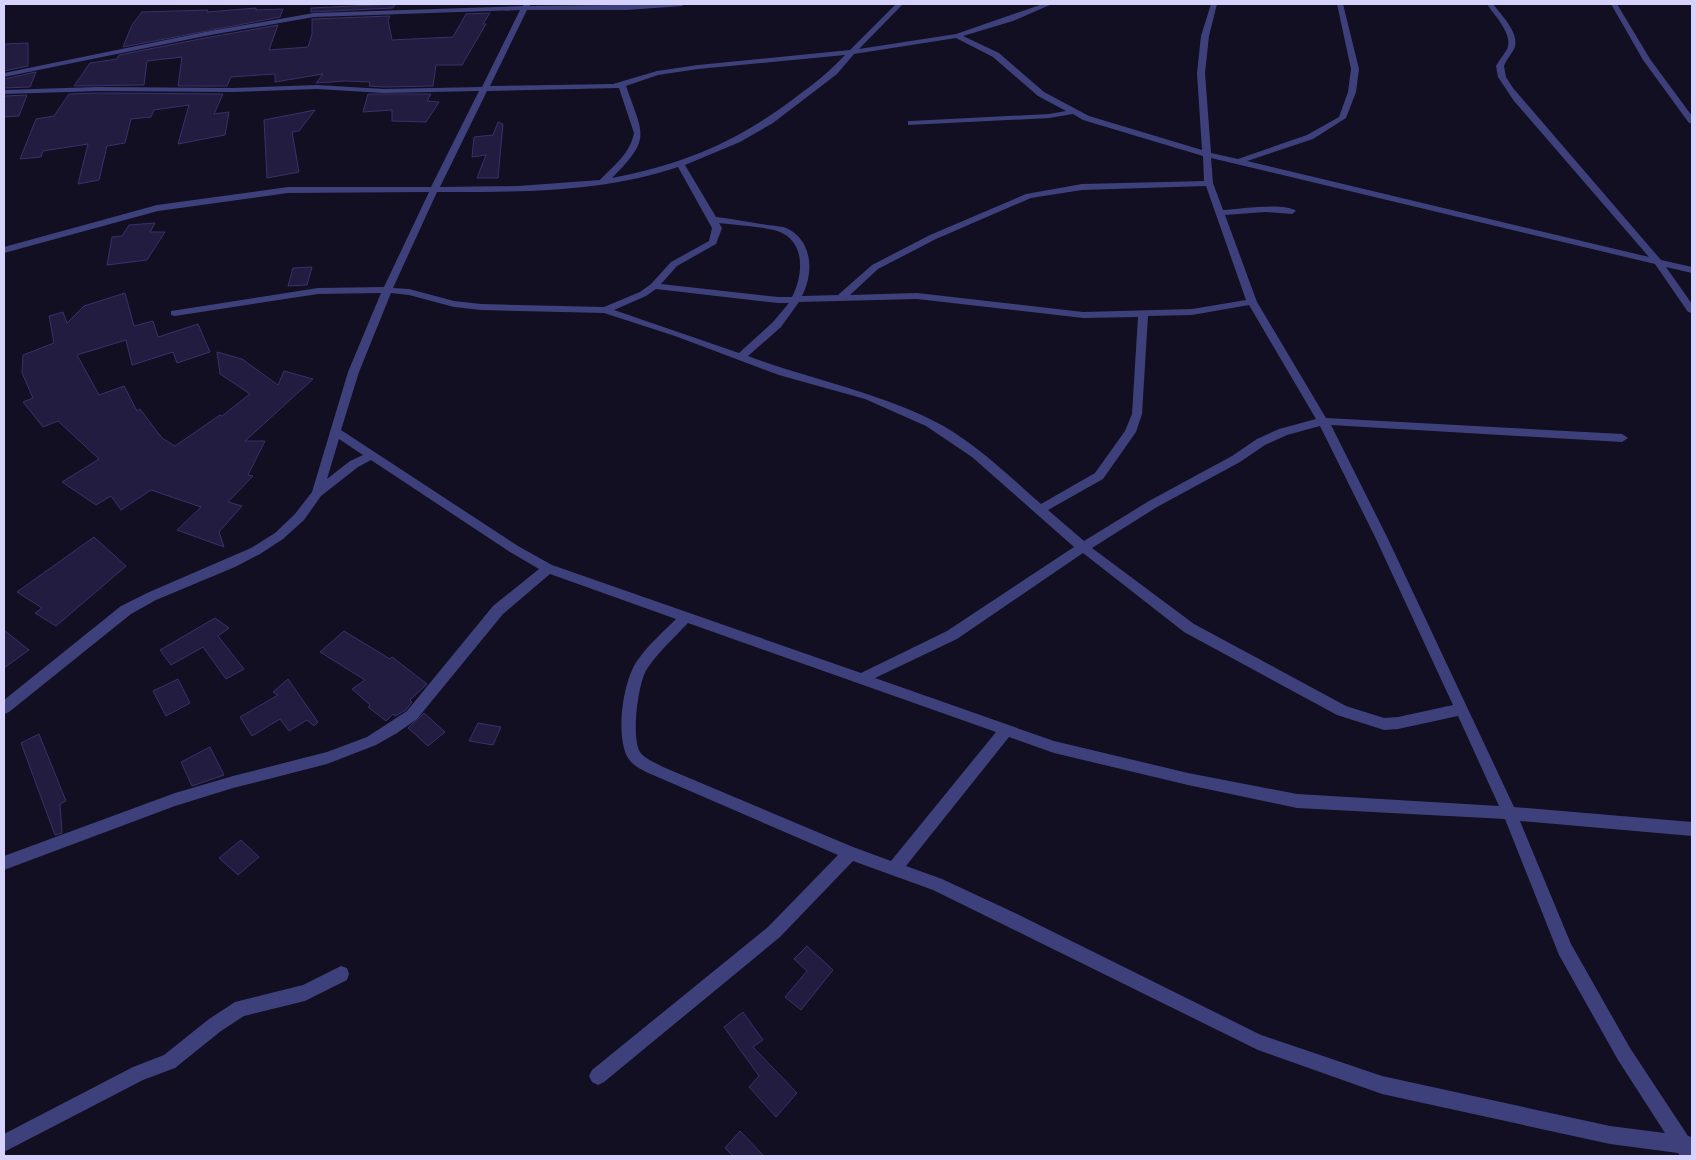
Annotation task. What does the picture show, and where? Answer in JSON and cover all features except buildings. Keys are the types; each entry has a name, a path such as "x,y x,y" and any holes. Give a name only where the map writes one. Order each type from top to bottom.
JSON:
{"street":[{"path":"4,75 206,34 314,15 526,6 627,8 682,4"},
{"path":"4,250 157,208 251,193 288,190 518,189 604,182 655,172 700,157 737,140 770,121 834,72 870,32 900,4"},
{"path":"4,92 98,89 234,90 317,87 384,90 622,85 657,73 690,68 852,52 957,36 1049,4"},
{"path":"1214,4 1205,36 1201,73 1208,183 1252,302 1323,421 1382,539 1510,813 1564,949 1624,1054 1688,1149"},
{"path":"1239,162 1310,137 1342,118 1350,100 1355,68 1340,4"},
{"path":"1490,4 1510,36 1512,43 1512,49 1505,56 1500,67 1501,74 1507,84 1540,128 1568,157 1658,262 1692,310"},
{"path":"1614,4 1647,60 1692,121"},
{"path":"4,708 126,610 148,597 255,553 280,536 302,516 317,493 360,356 388,290 435,189 526,6"},
{"path":"957,36 996,55 1041,94 1072,112 1132,133 1206,154 1692,270"},
{"path":"604,182 629,158 638,137 622,85"},
{"path":"1682,108 1692,108"},
{"path":"911,123 1049,116 1072,112"},
{"path":"605,310 643,294 654,286 674,264 713,242 717,228 680,164"},
{"path":"841,298 875,267 933,237 1029,196 1082,187 1208,183"},
{"path":"1219,213 1265,209 1292,211"},
{"path":"713,219 775,228 793,236 803,250 807,266 797,298 787,314 740,358"},
{"path":"654,286 756,298 917,296 1005,304 1083,315 1143,315 1192,312 1252,302"},
{"path":"175,313 309,292 388,290 410,292 454,304 481,307 605,310 679,334 783,373 869,397 930,423 976,454 1084,548 1189,628 1342,711 1384,724 1398,723 1461,709"},
{"path":"1040,510 1099,476 1130,432 1137,414 1143,315"},
{"path":"861,679 952,635 1046,570 1154,504 1236,459 1261,442 1283,432 1323,421 1622,438"},
{"path":"336,432 514,549 548,568 1054,747 1188,779 1297,801 1510,813 1692,829"},
{"path":"317,493 354,464 372,456"},
{"path":"4,863 93,828 172,801 341,752 376,739 396,728 412,715 498,610 548,568"},
{"path":"686,617 640,667 634,690 630,728 632,751 639,760 658,771 850,853 937,884 1267,1045 1382,1085 1610,1135 1688,1149"},
{"path":"894,869 1006,730"},
{"path":"598,1076 774,932 850,853"},
{"path":"4,1143 139,1073 169,1062 215,1025 242,1008 305,993 341,974"}]}
